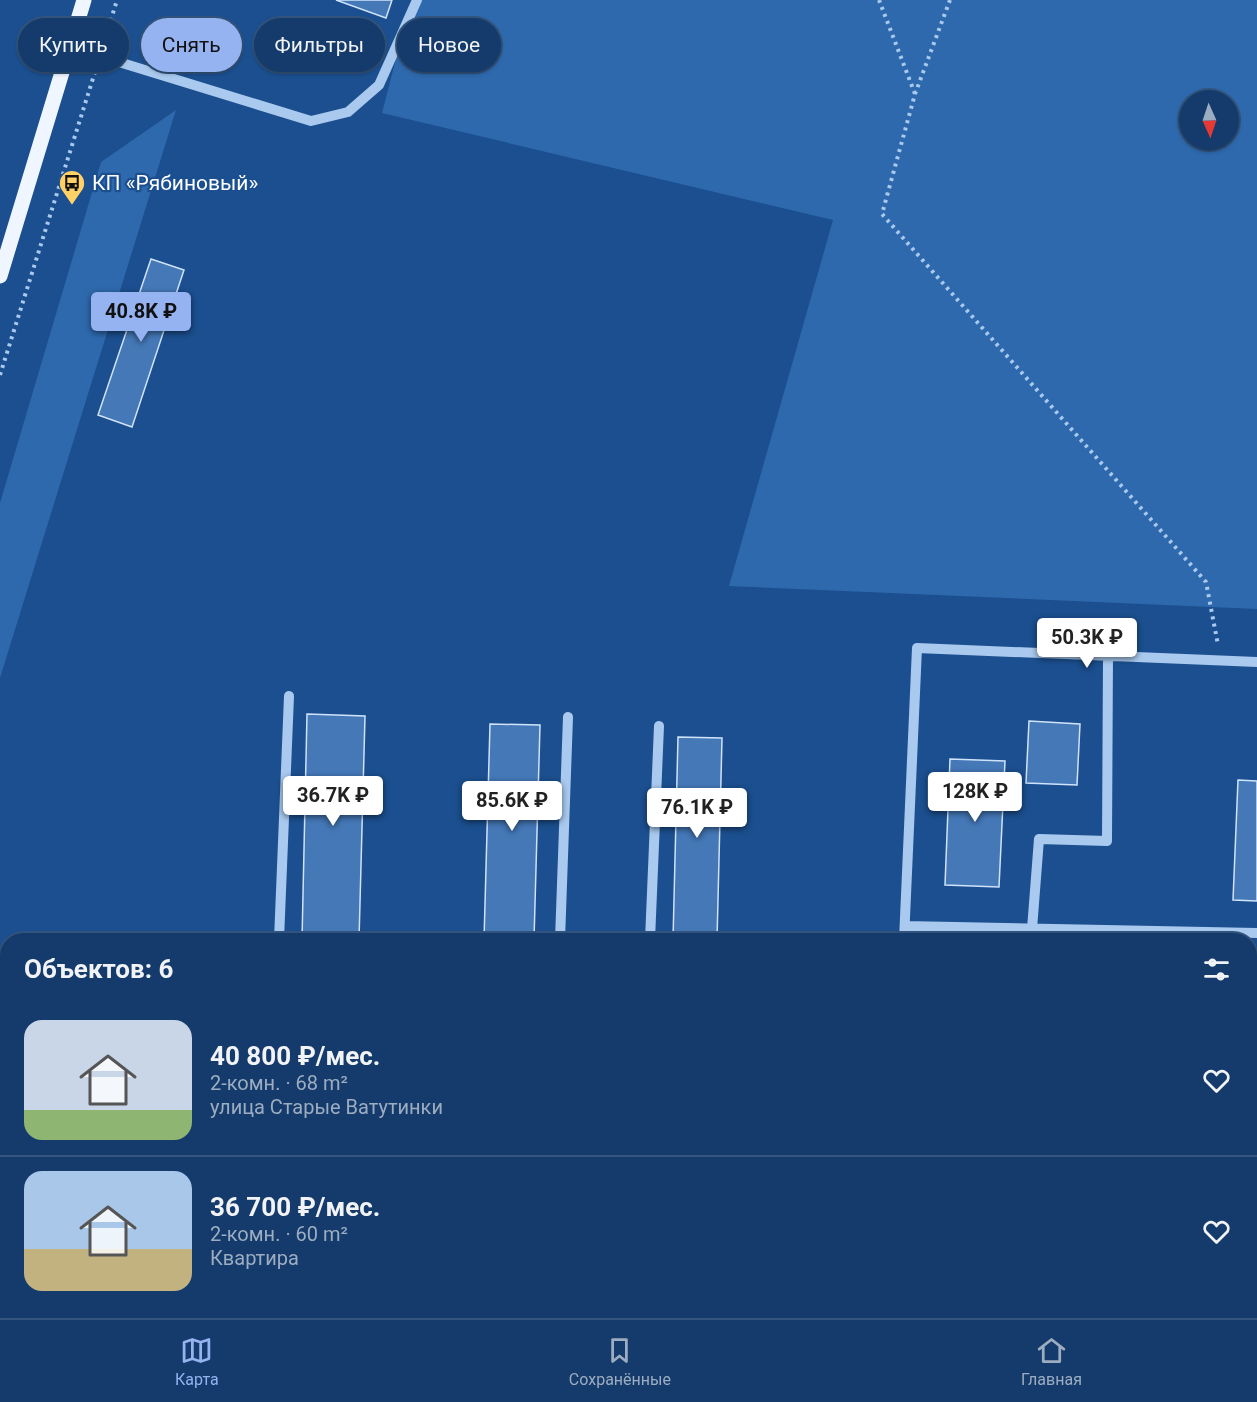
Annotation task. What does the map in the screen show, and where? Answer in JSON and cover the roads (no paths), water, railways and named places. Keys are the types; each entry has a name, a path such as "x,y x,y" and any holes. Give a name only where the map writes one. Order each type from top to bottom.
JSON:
{"main road":[{"path":"79,18 84,0"},
{"path":"0,276 62,72"}],"street":[{"path":"129,66 311,121 348,112 379,85 417,0"},
{"path":"904,933 917,648 1257,662"},
{"path":"1032,929 1039,839 1107,841 1108,656"},
{"path":"279,933 289,696"},
{"path":"560,933 568,717"},
{"path":"650,933 659,726"},
{"path":"905,926 1257,933"}],"place":[{"name":"КП «Рябиновый»","path":"72,206"}]}
